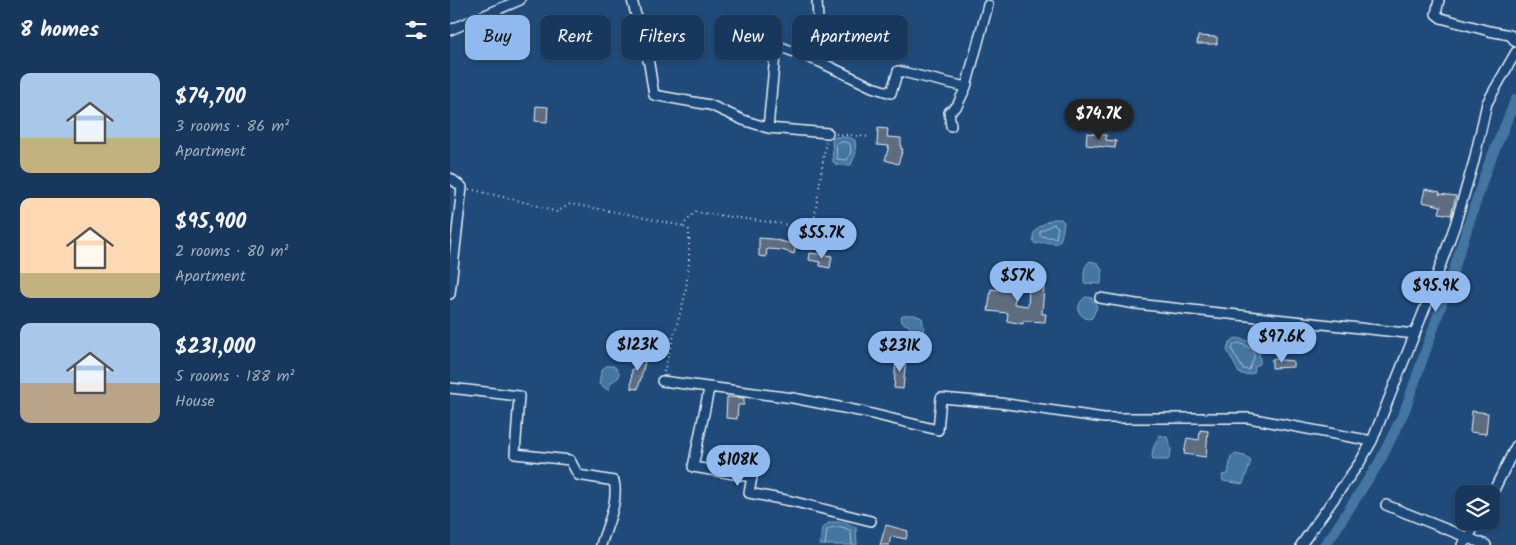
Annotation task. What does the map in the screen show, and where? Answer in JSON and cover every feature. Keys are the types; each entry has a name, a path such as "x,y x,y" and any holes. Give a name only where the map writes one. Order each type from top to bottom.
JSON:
{"street":[{"path":"450,30 520,0"},
{"path":"632,0 649,64 654,95 710,105 743,120 768,128 828,133"},
{"path":"817,0 820,62"},
{"path":"1439,0 1436,14 1441,18 1471,27 1510,35 1516,42"},
{"path":"951,126 949,112 957,106 966,87 988,5"},
{"path":"768,128 776,45 820,62 872,87 891,93 898,71 966,87"},
{"path":"1301,545 1360,462 1372,441 1455,225 1474,161 1487,103 1516,52"},
{"path":"450,178 462,187 450,294"},
{"path":"1100,298 1136,304 1414,334"},
{"path":"662,381 709,389 793,398 864,412 938,430 941,398 1000,403 1104,418 1249,418 1372,441"},
{"path":"450,388 519,396 515,454 570,460 578,475 614,481 616,489 614,506 601,545"},
{"path":"709,389 693,467 752,477 749,493 791,501 871,521"},
{"path":"1496,485 1516,446"},
{"path":"1386,505 1465,542 1486,545"},
{"path":"1465,542 1472,530"}],"path":[{"path":"682,226 695,212 813,228 828,133 871,137"},
{"path":"462,187 557,212 570,204 682,226 689,230 689,263 685,296 662,381"}],"water":[{"path":"835,137 848,137 855,140 856,153 851,165 837,165 833,162 832,139"},
{"path":"1053,219 1061,219 1064,222 1059,242 1035,244 1033,235 1035,231 1041,225"},
{"path":"1090,261 1098,263 1102,270 1101,284 1084,283 1085,268"},
{"path":"1085,297 1092,298 1097,307 1092,318 1088,319 1079,312 1080,303"},
{"path":"904,315 915,315 922,318 924,328 921,338 912,337 909,326 902,322 901,317"},
{"path":"1235,338 1256,345 1258,348 1260,364 1255,366 1254,373 1246,375 1239,373 1227,350 1229,343"},
{"path":"606,366 614,366 619,372 619,377 611,383 608,390 599,384 601,371"},
{"path":"1160,435 1167,437 1170,443 1171,451 1168,460 1153,460 1152,457 1155,444"},
{"path":"1236,454 1245,456 1251,461 1243,484 1223,481 1222,475 1228,474 1231,456"},
{"path":"830,522 845,522 856,527 857,545 820,545 822,528"}],"building":[{"path":"1198,36 1217,37 1217,44 1197,44"},
{"path":"536,106 548,107 547,122 535,121"},
{"path":"878,128 888,129 887,137 901,138 901,149 903,149 898,164 885,160 889,146 877,145"},
{"path":"1087,133 1106,135 1106,140 1116,141 1115,148 1086,145"},
{"path":"1425,189 1440,192 1439,194 1456,196 1451,215 1439,213 1441,206 1422,202"},
{"path":"759,238 796,245 794,254 782,250 767,249 766,257 759,256"},
{"path":"810,253 832,256 830,268 820,266 820,262 809,260"},
{"path":"1000,280 1017,281 1014,304 1028,306 1029,286 1044,287 1042,314 1046,314 1045,322 1023,321 1023,324 1007,321 1008,313 988,311 991,289 999,290"},
{"path":"637,356 646,358 638,389 631,388 632,369 634,369"},
{"path":"896,358 906,359 903,389 894,388"},
{"path":"1272,359 1293,361 1293,367 1272,368"},
{"path":"727,397 744,398 744,405 738,405 737,419 726,418"},
{"path":"1472,411 1488,413 1486,434 1470,432"},
{"path":"1200,430 1208,431 1206,457 1184,454 1187,438 1199,440"},
{"path":"886,525 908,531 906,539 891,536 889,545 880,545"}],"waterway":[{"path":"1324,545 1380,461 1405,410 1487,168 1516,99"}]}
